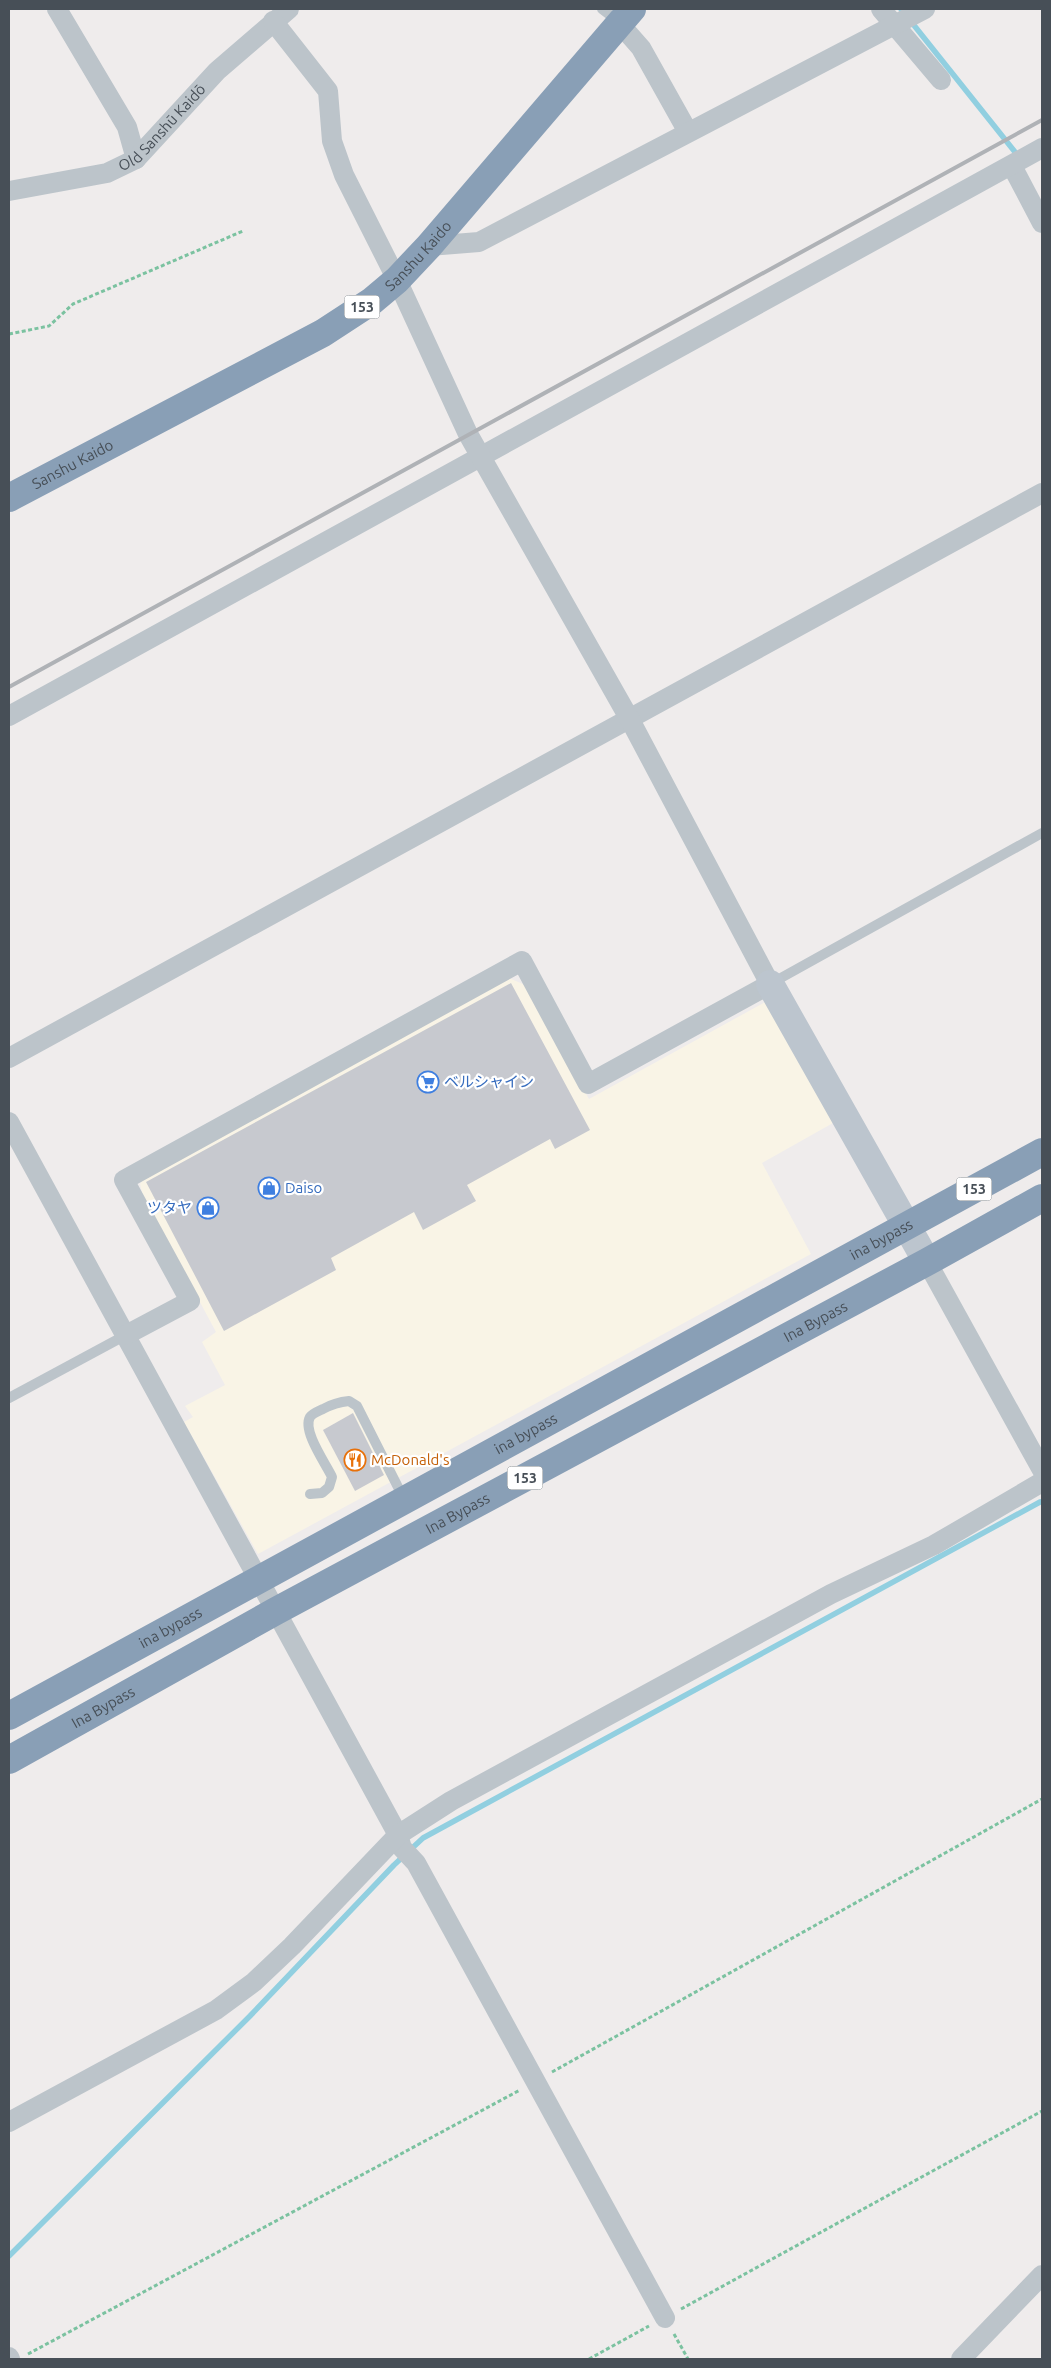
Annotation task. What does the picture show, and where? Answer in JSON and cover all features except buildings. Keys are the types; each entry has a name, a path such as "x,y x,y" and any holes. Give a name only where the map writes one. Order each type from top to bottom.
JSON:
{"highway":[{"name":"Sanshu Kaido","path":"9,498 323,333 372,300 397,280 429,246 618,13"},
{"name":"ina bypass","path":"9,1716 1042,1152"},
{"name":"Ina Bypass","path":"9,1760 276,1611 928,1262 1042,1198"}],"street":[{"path":"57,9 128,127 136,159"},
{"path":"881,9 908,18 941,80"},
{"path":"618,13 641,48 688,132"},
{"path":"281,15 328,91 332,141 341,167 480,456 629,718 770,984 905,1226 928,1262 1042,1470"},
{"name":"Old Sanshū Kaidō","path":"9,191 106,173 136,159 217,71 281,15"},
{"path":"429,246 479,242 908,18"},
{"path":"9,716 1042,148"},
{"path":"1012,166 1042,222"},
{"path":"9,1058 1042,493"},
{"path":"126,1335 190,1301 124,1180 522,961 588,1084 770,984"},
{"path":"9,1122 259,1578 400,1842 416,1862 665,2318"},
{"path":"9,2122 216,2010 254,1982 400,1842 468,1792 832,1594 934,1545 1042,1482"},
{"path":"961,2359 1042,2275"}],"lane":[{"path":"770,984 1042,833"},
{"path":"9,1398 126,1335"},
{"path":"310,1494 322,1493 329,1487 332,1477 310,1435 308,1425 310,1418 313,1414 336,1402 349,1401 357,1406 404,1499"}],"path":[{"path":"9,334 49,326 72,304 244,232"},
{"path":"9,2358 24,2356 535,2082 1042,1798"},
{"path":"589,2359 1042,2111"},
{"path":"665,2318 688,2359"}],"shaded area":[{"path":"509,978 525,985 589,1099 767,1001 833,1123 762,1163 811,1254 258,1554 184,1422 193,1417 185,1406 225,1385 202,1342 216,1332 143,1196 140,1184 144,1178"}],"waterway":[{"path":"901,9 1015,152"},
{"path":"9,2256 250,2016 394,1865 423,1838 1040,1502"}],"railway":[{"path":"9,687 1042,120"}],"place":[{"name":"ベルシャイン","path":"428,1082"},
{"name":"Daiso","path":"269,1188"},
{"name":"ツタヤ","path":"208,1208"},
{"name":"McDonald's","path":"355,1460"}]}
